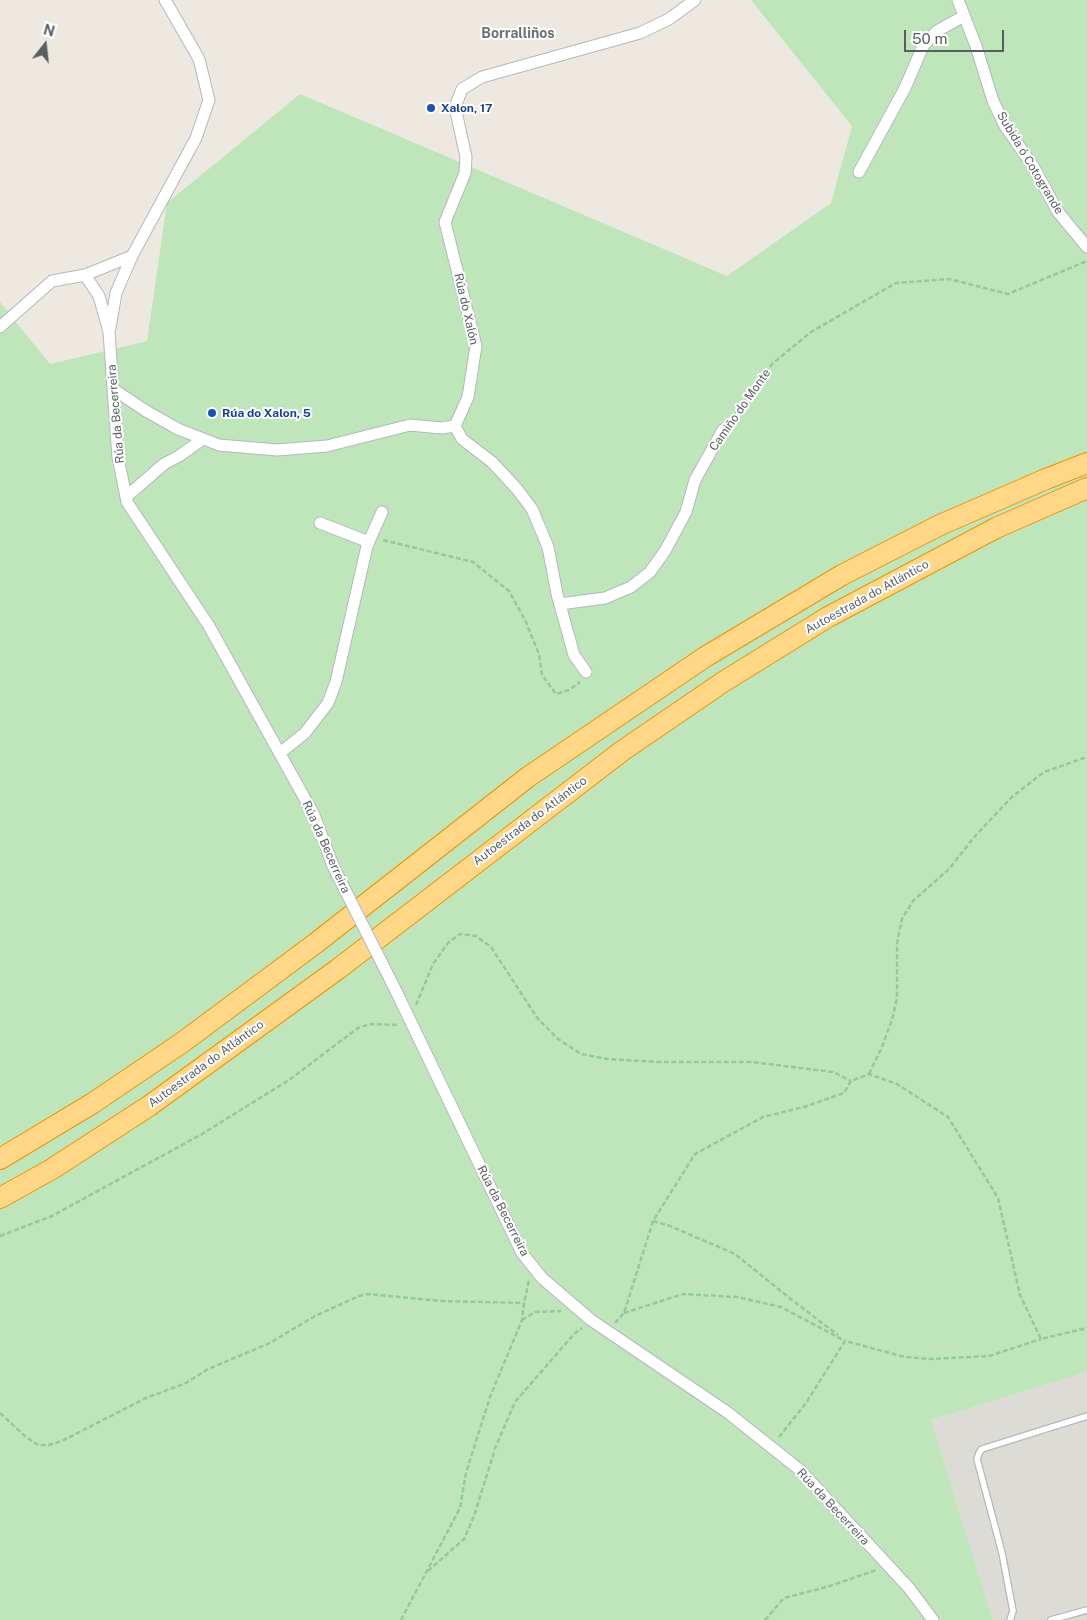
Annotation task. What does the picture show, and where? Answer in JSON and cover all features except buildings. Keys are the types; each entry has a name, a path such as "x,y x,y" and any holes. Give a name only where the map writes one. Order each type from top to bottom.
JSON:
{"highway":[{"path":"0,1159 93,1103 183,1042 316,942 528,777 705,657 842,575 924,534 1046,479 1087,463"},
{"name":"Autoestrada do Atlántico","path":"0,1198 52,1169 149,1106 338,969 622,751 723,682 828,617 996,528 1087,488"}],"street":[{"name":"Rúa da Becerreira","path":"109,332 116,293 132,256 196,138 209,100 199,59 165,0"},
{"name":"Rúa do Xalón","path":"455,426 468,397 476,346 445,222 465,173 466,157 456,107 462,89 482,77 640,33 669,19 695,0"},
{"name":"Subida ó Cotogrande","path":"958,0 976,46 993,101 1005,126 1033,166 1058,212 1087,247"},
{"path":"859,172 905,88 923,46 937,31 964,16"},
{"path":"0,327 52,281 85,275 132,256"},
{"name":"Rúa da Becerreira","path":"85,275 99,296 109,332 118,457 127,502 209,626 314,816 333,866 396,990 522,1253 542,1278 591,1320 727,1412 800,1470 909,1588 933,1620"},
{"path":"113,389 146,412 178,429 219,445 277,450 327,446 410,425 441,428 455,426 462,439 492,462 517,489 532,510 548,547 560,604 574,655 586,672"},
{"name":"Camiño do Monte","path":"560,604 605,598 632,587 650,572 666,551 686,512 695,480 723,430"},
{"path":"126,497 164,464 203,439"},
{"path":"280,753 305,733 328,703 336,682 370,540 382,512"},
{"path":"320,523 370,540"}],"lane":[{"path":"1010,1620 1013,1611 1002,1553 977,1459 979,1453 982,1449 1087,1416"},
{"path":"1051,1620 1087,1610"}],"path":[{"name":"Camiño do Monte","path":"723,430 772,364 811,332 896,283 949,279 1008,294 1087,262"},
{"path":"370,540 473,562 509,591 539,654 542,675 556,694 569,690 583,680 586,672"},
{"path":"608,1331 624,1313 653,1221 695,1154 763,1117 804,1107 844,1093 851,1081 868,1074 882,1048 892,1020 897,998 897,943 902,919 912,901 949,869 975,836 1012,796 1044,772 1087,757"},
{"path":"0,1236 52,1216 202,1134 290,1080 358,1028 370,1024 411,1023 433,964 448,943 460,934 476,936 491,948 538,1019 558,1039 581,1054 607,1059 658,1062 752,1062 833,1072 851,1081"},
{"path":"868,1074 897,1084 948,1117 998,1198 1020,1295 1041,1339"},
{"path":"653,1221 670,1226 735,1254 845,1341"},
{"path":"401,1620 460,1508 466,1473 490,1397 522,1320 532,1266"},
{"path":"0,1413 26,1437 38,1445 49,1445 62,1441 146,1398 186,1382 208,1368 268,1344 315,1316 359,1296 368,1294 442,1301 524,1302"},
{"path":"624,1313 683,1294 737,1297 781,1307 845,1341 905,1357 930,1359 989,1356 1041,1339 1087,1328"},
{"path":"522,1320 535,1312 579,1310"},
{"path":"427,1572 464,1539 474,1516 496,1446 514,1402 574,1334 591,1320"},
{"path":"771,1447 806,1403 845,1341"},
{"path":"765,1620 784,1598 830,1586 887,1566"}],"shaded area":[{"path":"1087,1372 1087,1620 993,1620 931,1420"}],"green space":[{"path":"751,0 1087,0 1087,1372 931,1420 993,1620 0,1620 0,302 50,364 147,341 167,203 300,94 727,276 831,203 852,126"}],"place":[{"name":"Xalon, 17","path":"431,108"},
{"name":"Rúa do Xalon, 5","path":"212,413"}],"district":[{"name":"Borralliños","path":"518,34"}]}
